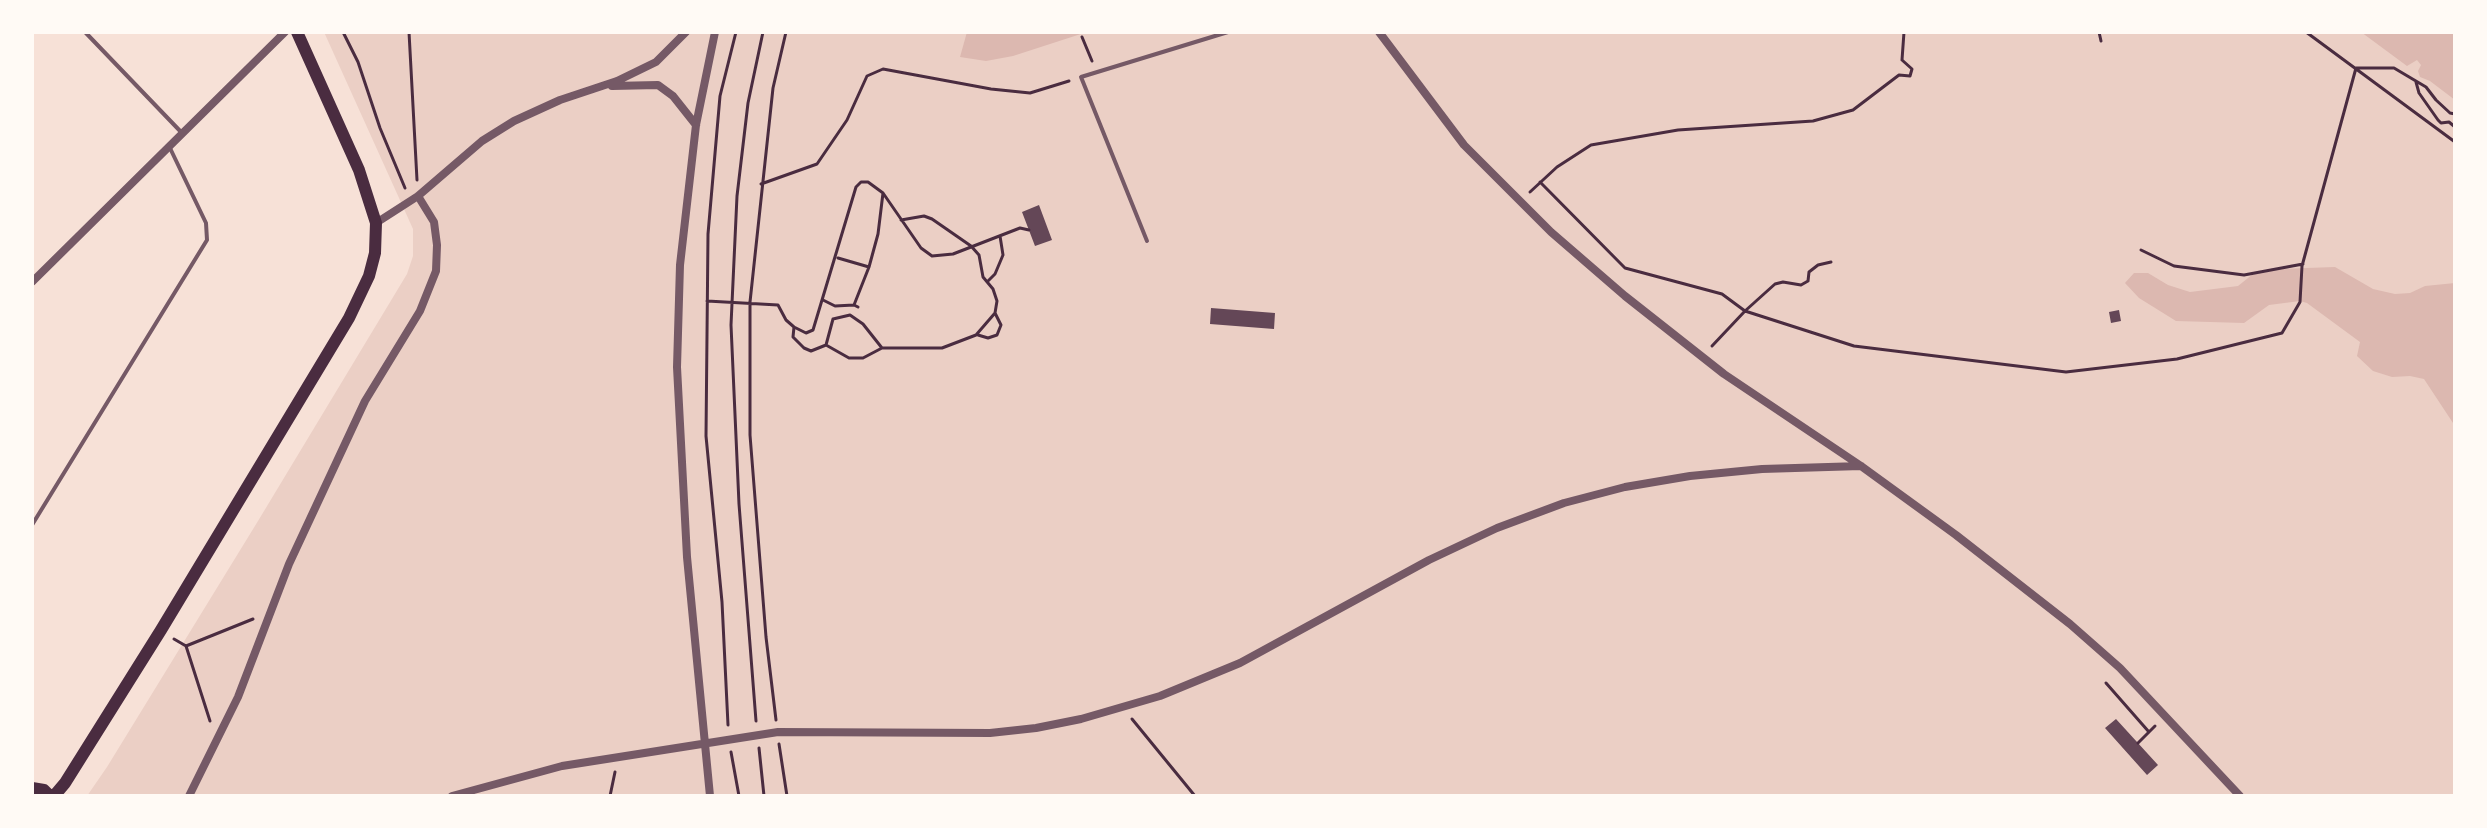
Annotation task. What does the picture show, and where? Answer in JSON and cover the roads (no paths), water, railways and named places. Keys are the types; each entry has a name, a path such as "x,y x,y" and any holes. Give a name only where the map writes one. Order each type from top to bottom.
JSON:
{"main road":[{"path":"32,788 44,790 52,796 65,783 349,318 369,276 375,253 376,223 359,170 297,32"}],"street":[{"path":"32,282 285,32"},
{"path":"376,223 418,196 482,141 514,121 584,90 617,81 656,62 686,32"},
{"path":"710,796 687,557 677,367 680,265 696,125 715,32"},
{"path":"1379,32 1445,121 1487,170 1551,232 1702,357 1861,466 2070,624 2120,668 2240,796"},
{"path":"584,90 618,85 658,85 673,96 696,125"},
{"path":"189,796 238,697 289,564 365,401 420,311 436,271 434,222 418,196"},
{"path":"452,796 562,766 778,732 990,733 1036,728 1160,696 1240,663 1429,560 1497,528 1564,503 1625,487 1690,476 1762,469 1861,466"}],"lane":[{"path":"85,32 182,133"},
{"path":"1147,241 1081,77 1228,32"},
{"path":"32,525 207,240 206,223 169,146"}]}
